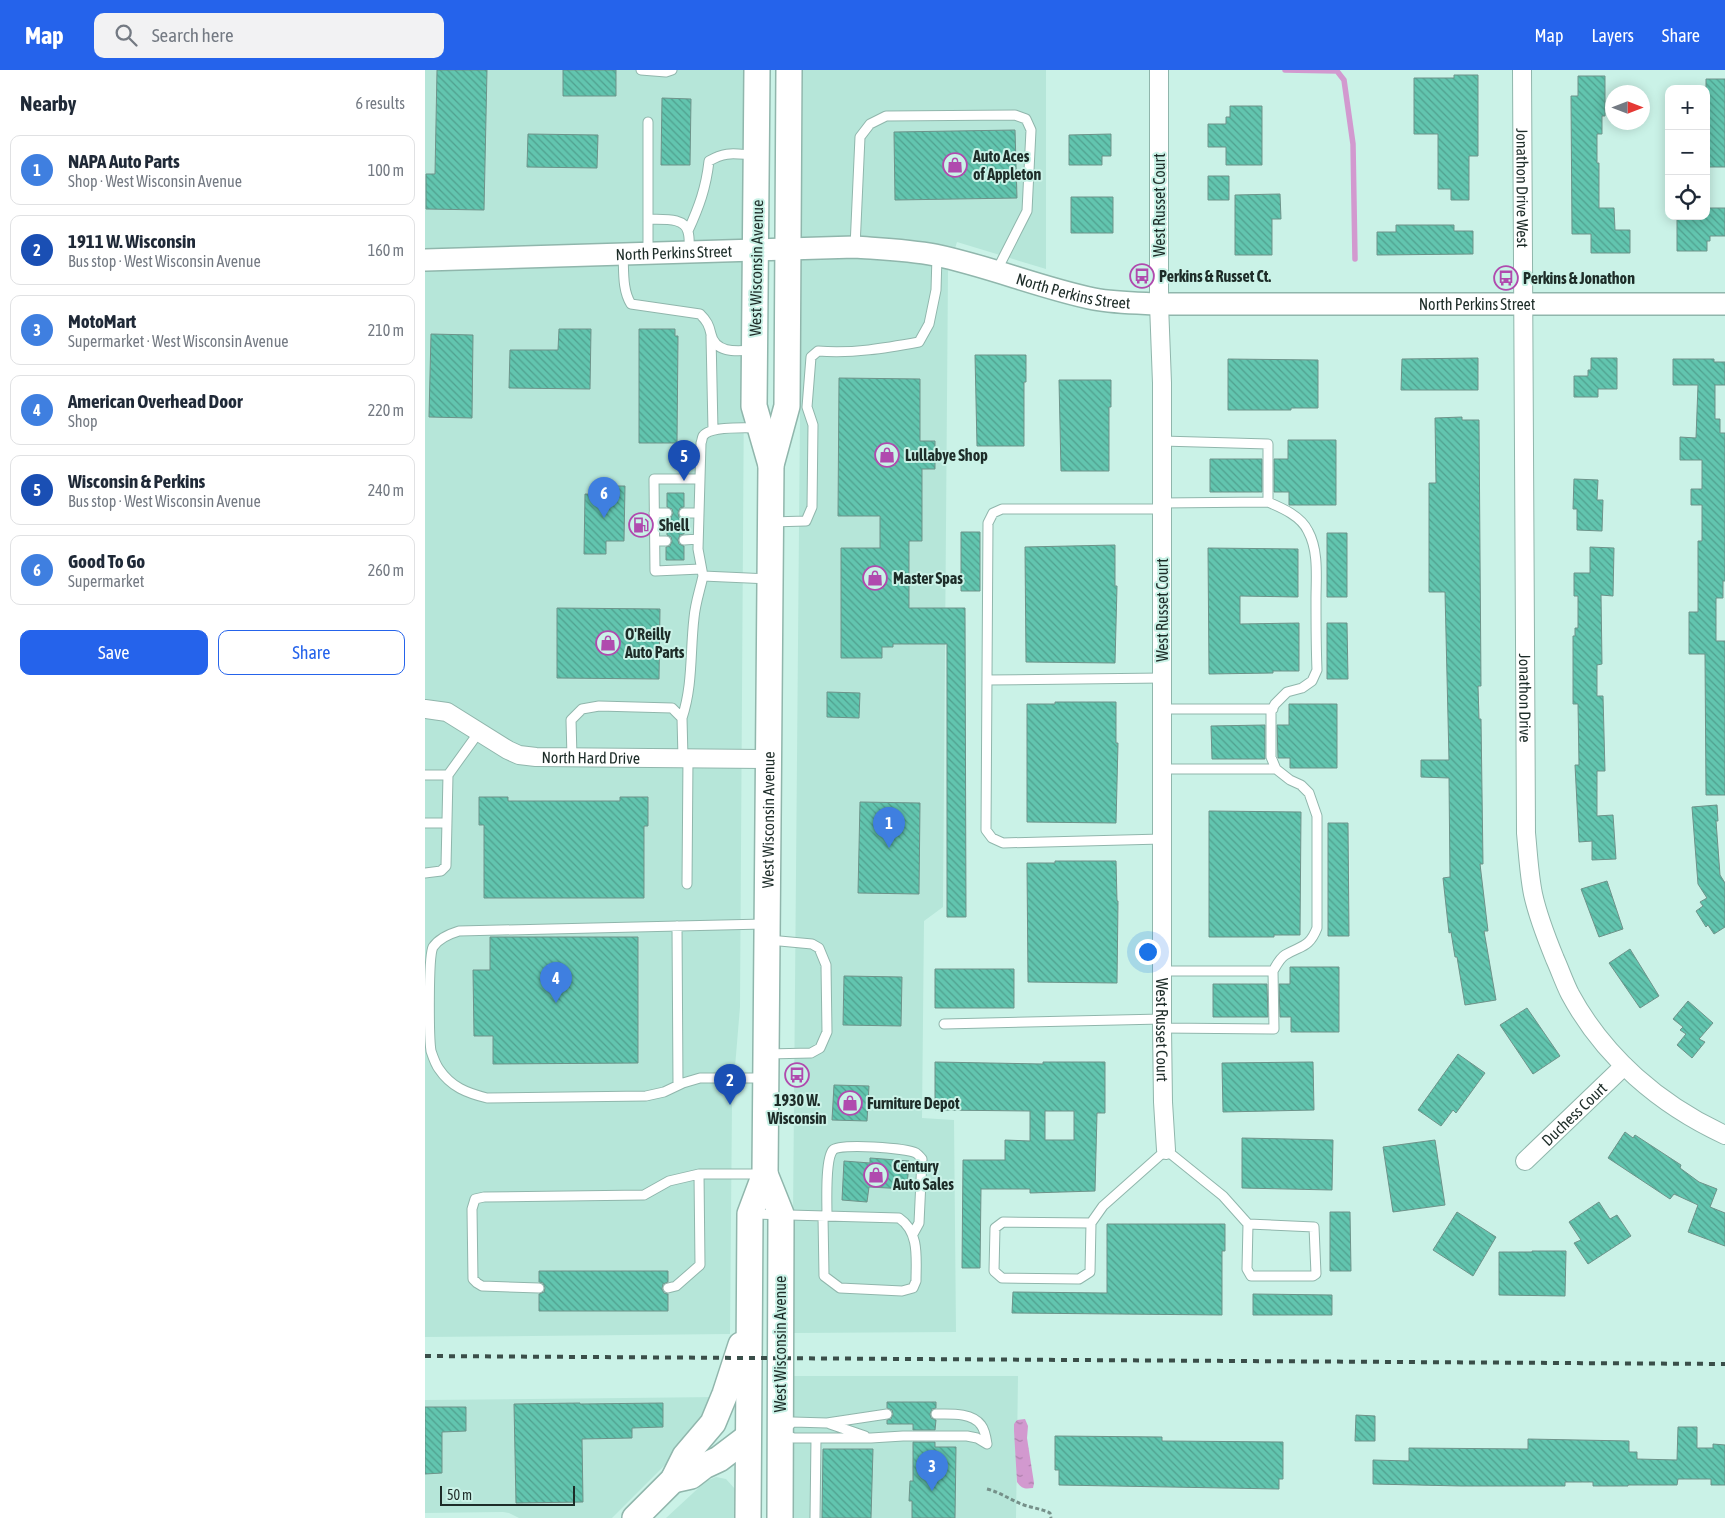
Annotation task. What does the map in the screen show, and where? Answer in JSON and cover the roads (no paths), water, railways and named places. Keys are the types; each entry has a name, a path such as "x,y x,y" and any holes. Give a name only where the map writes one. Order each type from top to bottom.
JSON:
{"main road":[{"name":"West Wisconsin Avenue","path":"757,70 754,406 784,417"},
{"name":"West Wisconsin Avenue","path":"749,1516 750,1214 765,1174 771,464 784,417 788,248 789,70"},
{"name":"West Wisconsin Avenue","path":"765,1174 781,1214 780,1518"},
{"path":"635,1518 673,1480 685,1456 713,1423 749,1321"},
{"path":"705,1432 718,1428 748,1437 780,1433"},
{"path":"673,1480 691,1476 704,1466 719,1459 748,1437"}],"street":[{"name":"West Russet Court","path":"1159,70 1159,304 1162,383 1162,1023 1166,1150"},
{"name":"Jonathon Drive West","path":"1522,70 1523,304"},
{"name":"North Perkins Street","path":"425,260 855,247 902,250 937,256 1039,285 1095,299 1117,302 1159,304 1725,304"},
{"name":"Jonathon Drive","path":"1523,304 1526,833 1533,892 1542,927 1570,994 1599,1037 1623,1066 1662,1098 1683,1113 1725,1135"},
{"name":"North Hard Drive","path":"425,709 447,712 519,755 768,759"},
{"name":"Duchess Court","path":"1525,1162 1623,1066"}],"lane":[{"path":"641,70 667,72 672,70"},
{"path":"855,247 860,137 871,124 886,116 1015,114 1026,119 1031,130 1027,211 996,272"},
{"path":"648,122 648,254"},
{"path":"688,231 701,202 709,162 719,155 757,156"},
{"path":"648,219 676,220 685,225 688,231 689,252"},
{"path":"623,254 625,288 631,304 699,314 711,329 713,430"},
{"path":"784,417 811,357 818,351 838,353 919,342 929,324 936,290 937,256"},
{"path":"711,336 718,346 729,351 755,350"},
{"path":"687,884 685,758 682,718 690,686 694,617 702,573 698,539 701,443 703,436 713,430 784,417 813,425 812,507 806,520 771,522"},
{"path":"1162,441 1269,444 1268,502"},
{"path":"700,479 654,479 655,571 770,579"},
{"path":"945,1024 1162,1023 1274,1029 1273,971 1283,956 1306,946 1313,938 1317,928 1317,816 1309,793 1301,785 1290,780 1276,769 1271,757 1271,711 1287,692 1302,688 1312,681 1317,670 1315,549 1308,530 1297,518 1284,509 1268,502 1002,510 993,512 988,523 986,830 992,838 1003,844 1162,839"},
{"path":"684,512 699,512"},
{"path":"654,513 667,513"},
{"path":"684,540 698,539"},
{"path":"655,541 667,541"},
{"path":"987,680 1162,678"},
{"path":"572,757 571,720 582,709 599,706 672,708 682,718"},
{"path":"1162,709 1273,709"},
{"path":"425,873 441,871 446,866 448,775 479,732"},
{"path":"1163,769 1276,769"},
{"path":"425,775 448,775"},
{"path":"425,823 447,823"},
{"path":"677,926 678,1085"},
{"path":"677,926 767,932 812,944 819,948 826,965 827,1032 820,1048 811,1052 766,1066 699,1078 664,1092 646,1096 487,1098 466,1093 452,1085 438,1068 431,1051 430,964 433,948 444,936 459,931 677,926"},
{"path":"1162,971 1273,971"},
{"path":"750,1214 781,1214 825,1216 899,1218 907,1224 913,1234 916,1281 913,1288 902,1291 840,1288 824,1276 825,1216 828,1158 833,1149 840,1146 850,1146 907,1150 916,1153 922,1159 919,1223 913,1234"},
{"path":"1091,1223 1003,1222 995,1228 994,1271 1002,1278 1079,1279 1090,1272 1091,1223 1103,1206 1166,1150 1223,1196 1248,1224 1247,1269 1251,1276 1313,1276 1316,1274 1314,1227 1248,1224"},
{"path":"539,1288 482,1286 473,1279 472,1209 475,1199 483,1197 644,1195 669,1181 699,1174 765,1174"},
{"path":"668,1288 676,1286 699,1265 699,1174"},
{"path":"780,1433 793,1422 827,1423 887,1414"},
{"path":"780,1433 794,1438 967,1436 977,1438 987,1444 985,1431 981,1423 973,1418 936,1414"},
{"path":"827,1423 871,1438"},
{"path":"815,1518 816,1438"}],"water":[{"path":"1025,1419 1028,1426 1027,1438 1034,1483 1033,1488 1024,1488 1017,1482 1014,1424 1017,1420"}],"waterway":[{"path":"1285,70 1337,71 1344,80 1353,144 1355,259"}],"railway":[{"path":"425,1356 1725,1364"}],"place":[{"name":"Auto Aces of Appleton","path":"955,165"},
{"name":"Perkins & Russet Ct.","path":"1142,276"},
{"name":"Perkins & Jonathon","path":"1506,278"},
{"name":"Lullabye Shop","path":"887,455"},
{"name":"Wisconsin & Perkins","path":"684,481"},
{"name":"Good To Go","path":"604,518"},
{"name":"Shell","path":"641,525"},
{"name":"Master Spas","path":"875,578"},
{"name":"O'Reilly Auto Parts","path":"608,643"},
{"name":"NAPA Auto Parts","path":"889,848"},
{"name":"American Overhead Door","path":"556,1003"},
{"name":"1930 W. Wisconsin","path":"797,1075"},
{"name":"Furniture Depot","path":"850,1103"},
{"name":"1911 W. Wisconsin","path":"730,1105"},
{"name":"Century Auto Sales","path":"876,1175"},
{"name":"MotoMart","path":"932,1491"}]}
